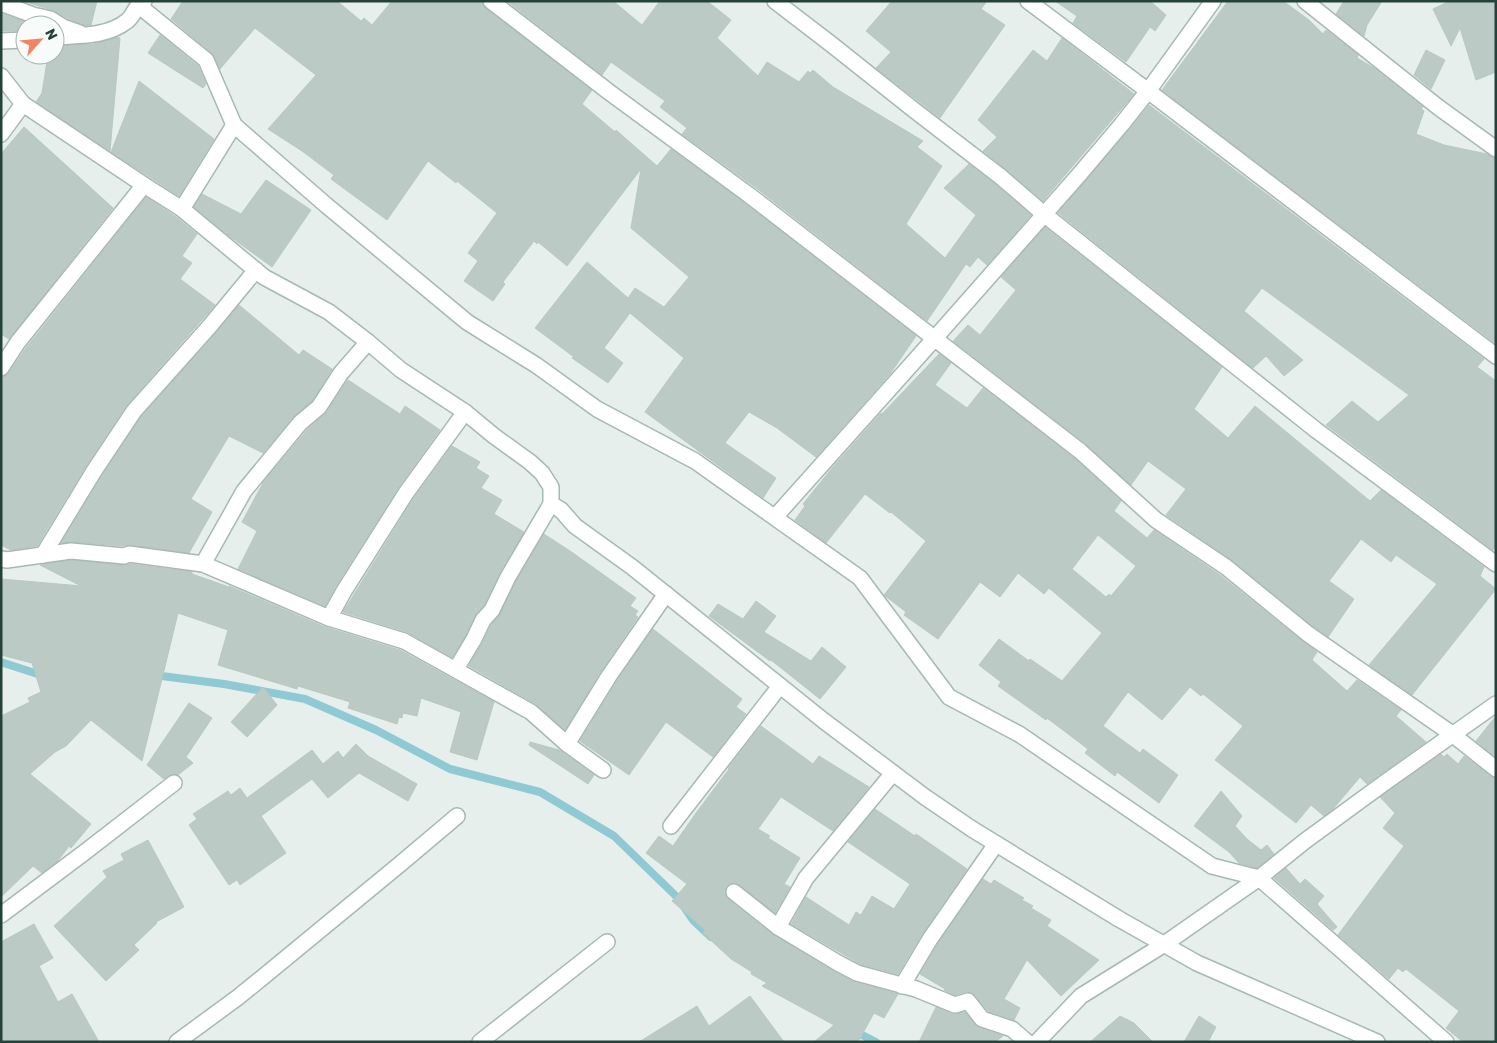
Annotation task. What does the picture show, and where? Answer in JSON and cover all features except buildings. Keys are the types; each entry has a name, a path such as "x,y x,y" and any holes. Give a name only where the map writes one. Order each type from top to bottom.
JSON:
{"street":[{"path":"491,1 609,92 749,195 1080,451 1156,520 1226,568 1308,634 1452,734 1496,769"},
{"path":"775,1 1001,177 1045,215 1316,430 1496,564"},
{"path":"1028,1 1496,356"},
{"path":"774,516 1045,215 1148,91 1213,1"},
{"path":"1305,1 1438,107 1496,149"},
{"path":"1,3 50,19 76,32 94,34"},
{"path":"65,36 107,32 129,20 141,3 206,60 234,125 326,205 467,322 536,365 597,408 695,461 860,578 949,697 1019,734 1212,866 1259,878 1446,1042"},
{"path":"1,41 15,40"},
{"path":"1,76 23,104 182,209 264,277 329,312 401,370 465,412 542,473 551,487 551,504 508,578 492,610 483,620 456,669"},
{"path":"1,134 23,104"},
{"path":"182,209 234,125"},
{"path":"1,368 18,342 144,185"},
{"path":"43,555 94,471 134,411 209,327 256,270"},
{"path":"203,564 244,491 300,422 319,407 341,372 368,342"},
{"path":"330,618 344,591 406,493 465,412"},
{"path":"551,504 561,510 575,526 632,567 780,686 893,773 925,797 996,844 1163,945 1226,976 1377,1042"},
{"path":"1,559 8,560 71,551 124,556 129,554 203,564 330,618 404,641 530,712 567,744 603,770"},
{"path":"567,744 609,676 666,594"},
{"path":"671,826 780,686"},
{"path":"1037,1042 1081,996 1163,945 1259,878 1305,841 1496,704"},
{"path":"778,927 806,878 893,773"},
{"path":"1,915 174,783"},
{"path":"177,1042 263,978 399,866 456,816"},
{"path":"902,986 930,938 996,844"},
{"path":"734,892 778,927 809,947 857,973 916,989 954,1005 968,1001 982,1019 1012,1029 1027,1042"},
{"path":"480,1042 607,942"}],"waterway":[{"path":"1,662 44,676"},
{"path":"154,675 224,684 305,699 376,730 450,769 540,792 614,836 678,898 693,920 711,937"},
{"path":"854,1031 876,1042"}]}
